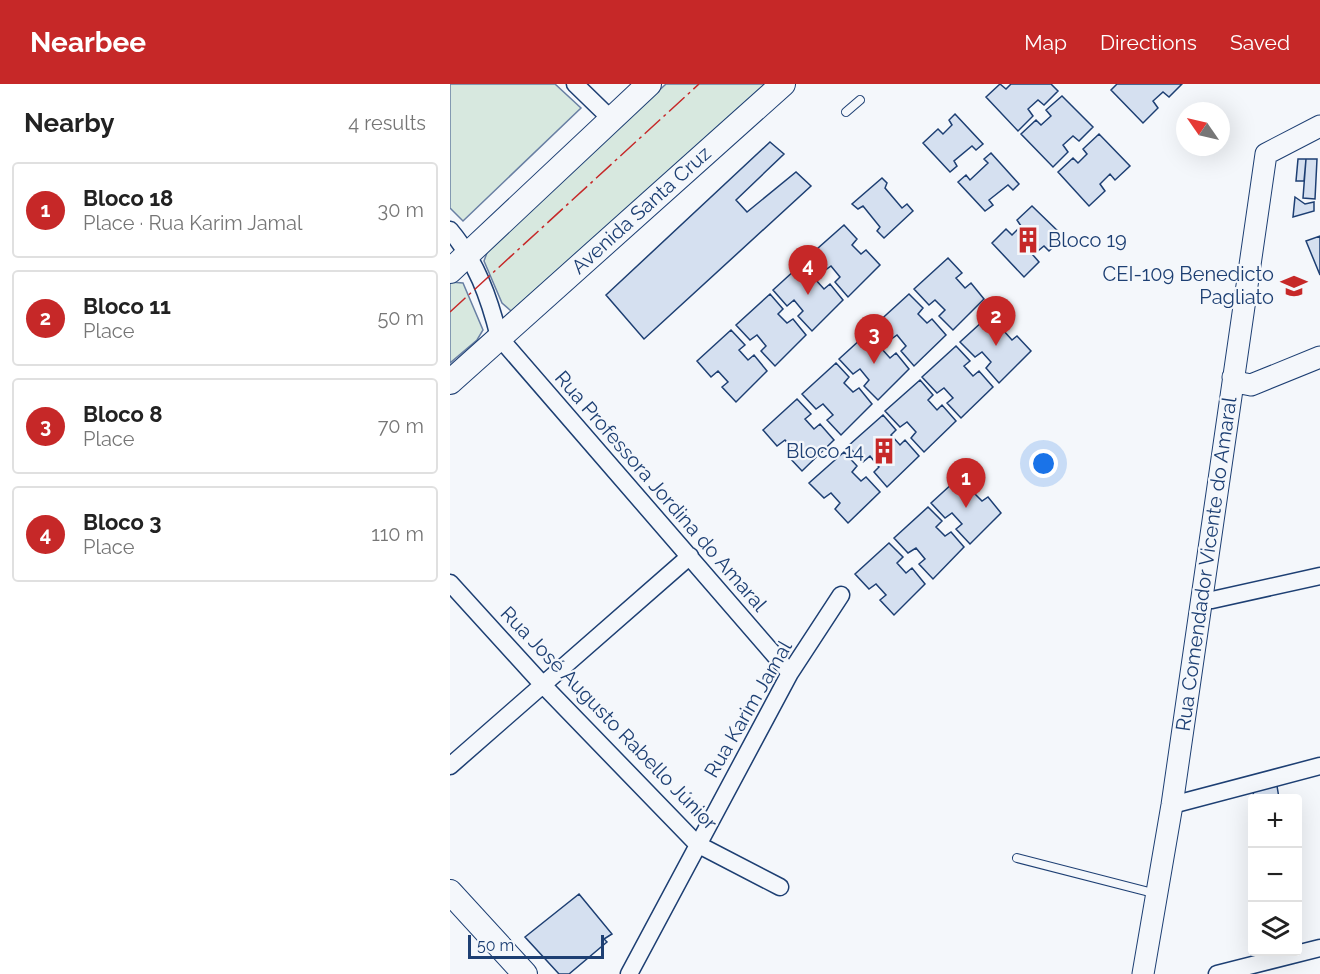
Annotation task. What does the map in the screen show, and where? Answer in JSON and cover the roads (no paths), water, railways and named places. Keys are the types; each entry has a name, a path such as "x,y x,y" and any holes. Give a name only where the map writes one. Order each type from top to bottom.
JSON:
{"main road":[{"path":"450,271 649,84"},
{"name":"Avenida Santa Cruz","path":"450,382 783,84"},
{"path":"450,892 525,974"}],"street":[{"path":"575,84 611,119"},
{"name":"Rua Comendador Vicente do Amaral","path":"1143,974 1172,805 1266,154 1320,126"},
{"path":"450,230 469,253 491,305 498,337"},
{"name":"Rua Professora Jordina do Amaral","path":"498,337 790,674"},
{"path":"1233,377 1240,383 1251,385 1320,357"},
{"path":"450,766 690,556"},
{"path":"1200,600 1212,600 1320,576"},
{"name":"Rua José Augusto Rabello Júnior","path":"450,583 543,685 697,844 780,887"},
{"name":"Rua Karim Jamal","path":"629,974 790,674 841,595"},
{"path":"1172,805 1320,766"},
{"path":"1217,974 1320,948"}],"lane":[{"path":"846,112 860,100"},
{"path":"1017,858 1157,894"}],"place":[{"name":"Bloco 19","path":"1028,240"},
{"name":"CEI-109 Benedicto Pagliato","path":"1294,286"},
{"name":"Bloco 3","path":"808,295"},
{"name":"Bloco 11","path":"996,346"},
{"name":"Bloco 8","path":"874,364"},
{"name":"Bloco 14","path":"884,451"},
{"name":"Bloco 18","path":"966,508"}]}
